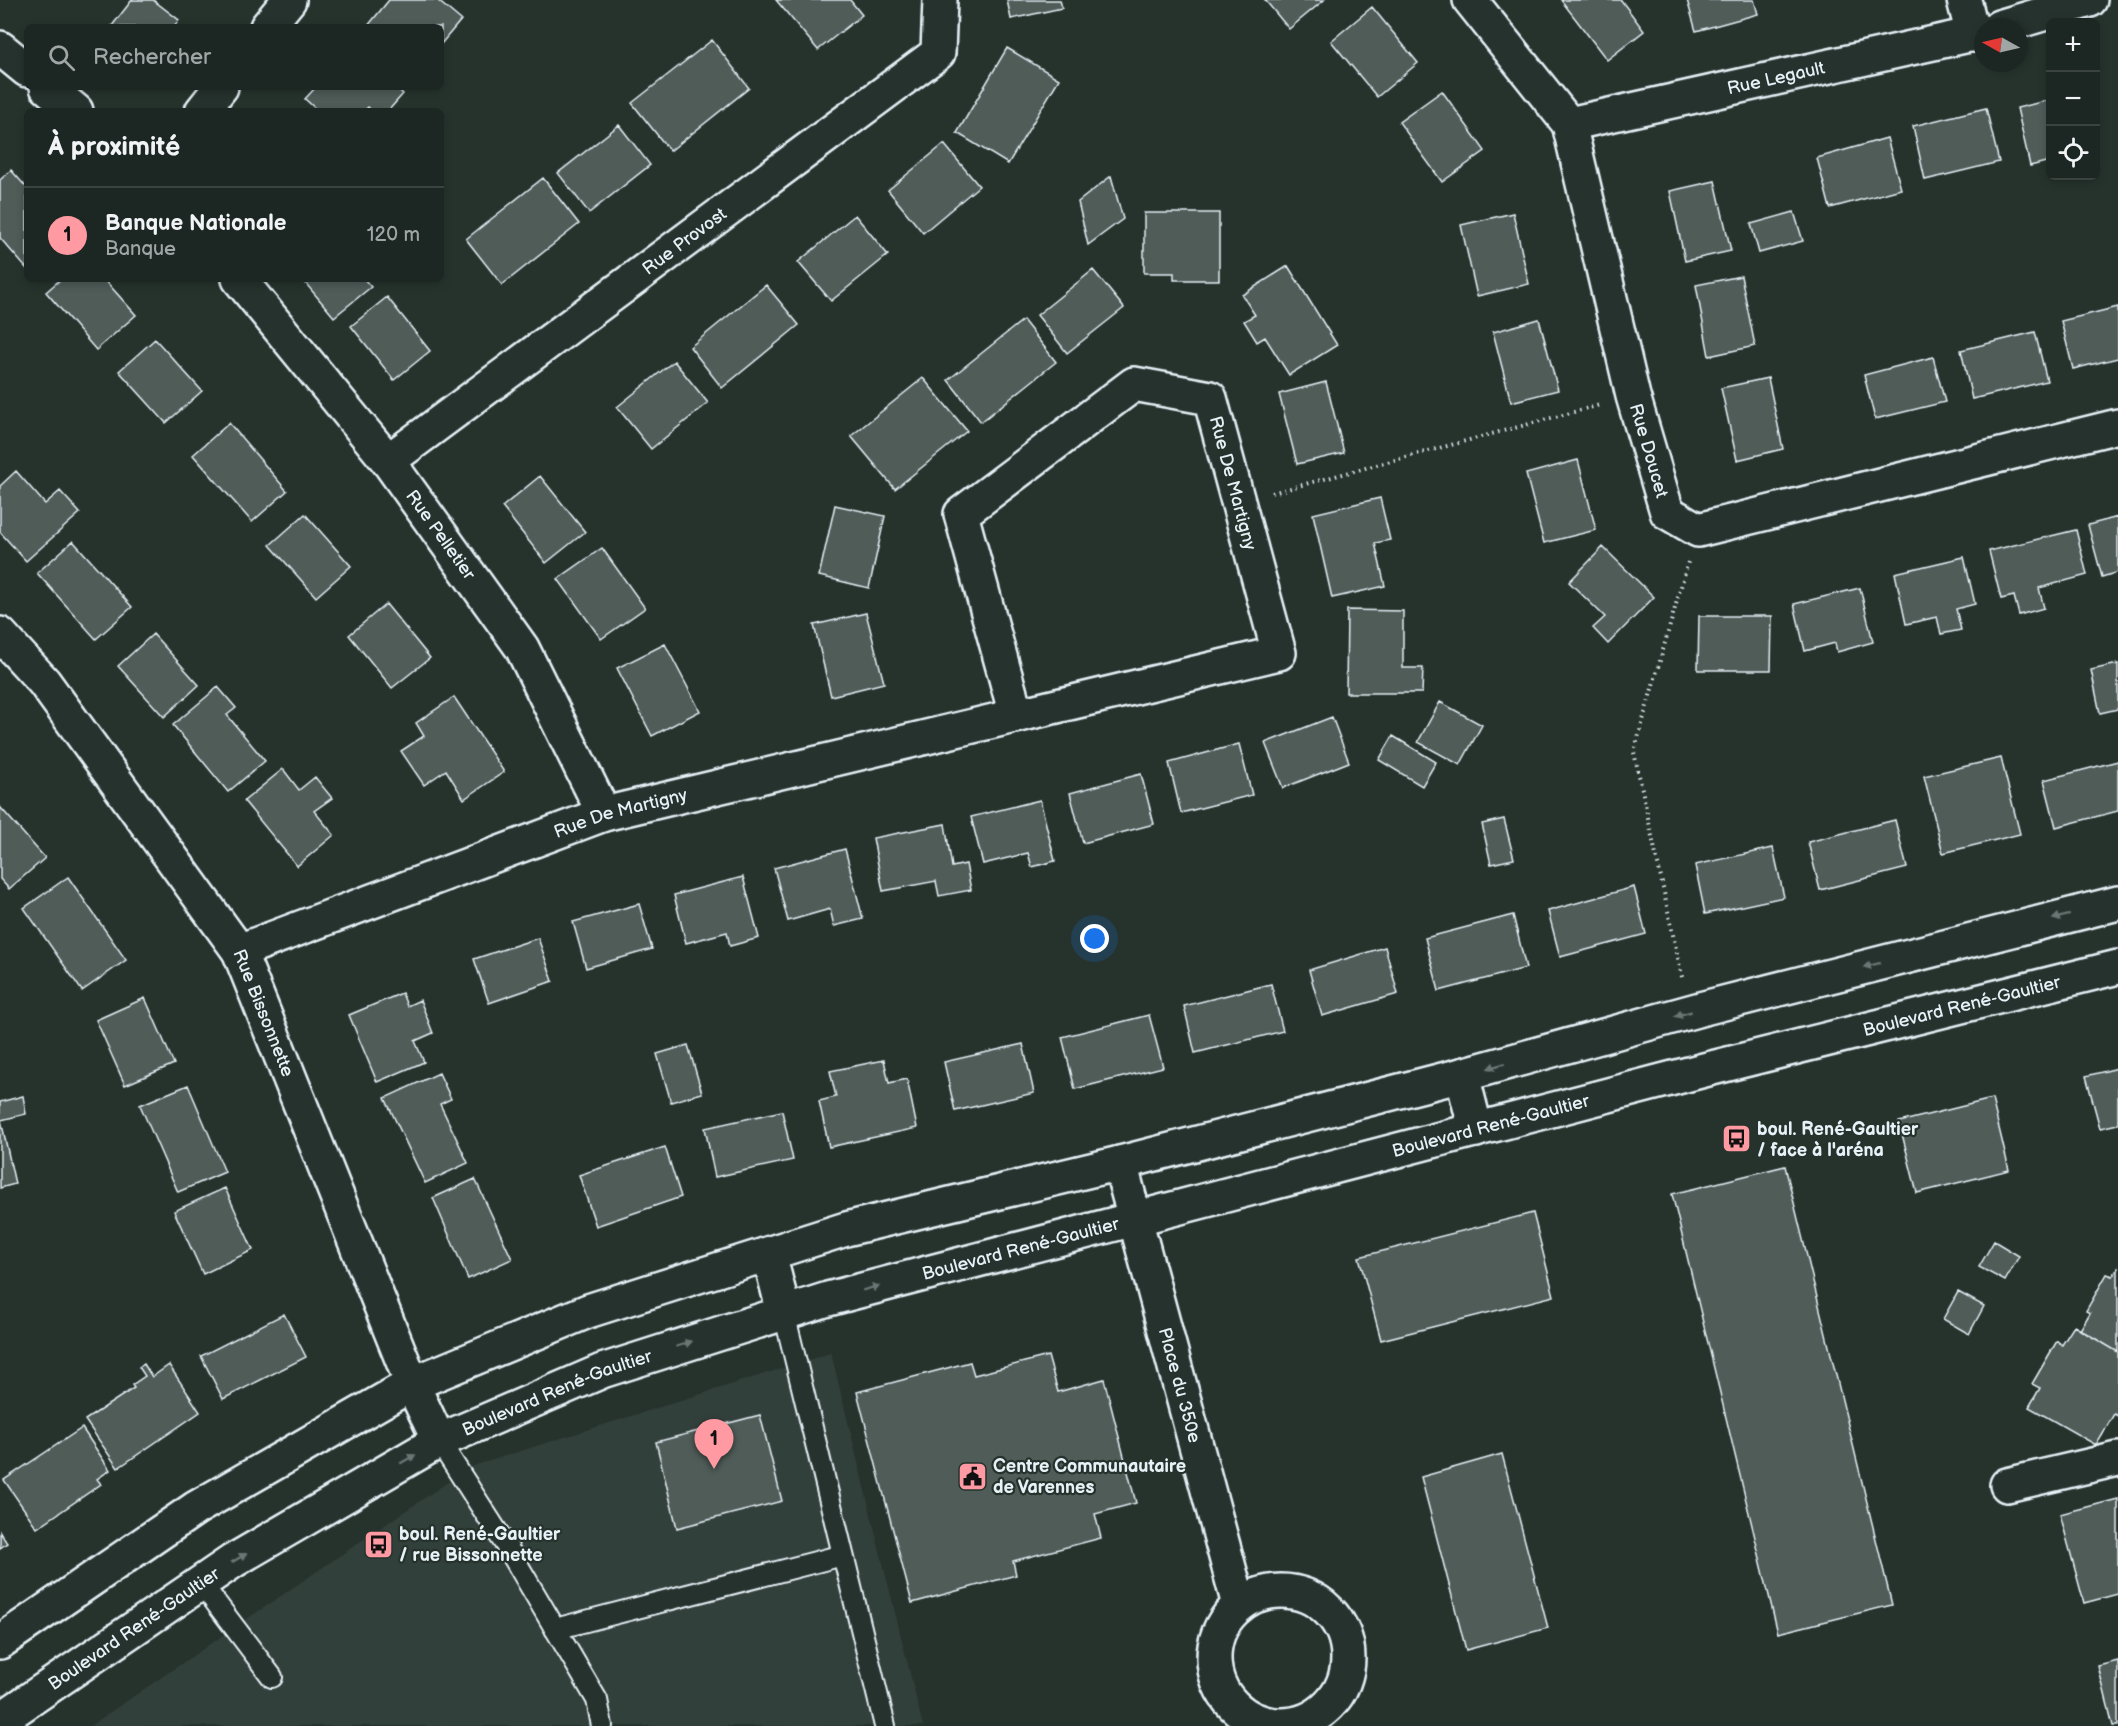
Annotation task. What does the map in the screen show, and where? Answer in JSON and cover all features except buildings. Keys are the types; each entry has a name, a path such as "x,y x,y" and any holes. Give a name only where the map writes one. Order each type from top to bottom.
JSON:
{"street":[{"path":"269,24 288,0"},
{"name":"Rue Provost","path":"388,461 938,53 940,0"},
{"name":"Rue Doucet","path":"1470,0 1569,124 1633,396 1667,512 1698,530"},
{"path":"1964,0 1976,18"},
{"name":"Rue Legault","path":"2028,18 2090,0"},
{"name":"Rue Legault","path":"1569,124 1974,33"},
{"path":"0,48 24,68"},
{"path":"51,90 72,108"},
{"path":"204,108 219,90"},
{"name":"Rue Pelletier","path":"241,282 388,461 522,648 604,814"},
{"name":"Rue De Martigny","path":"239,951 604,814 1279,653 1210,398 1134,384 961,514 1016,715"},
{"path":"1698,530 2118,426"},
{"name":"Rue Bissonnette","path":"0,634 44,682 239,951 412,1384 439,1441"},
{"path":"0,1642 196,1508 412,1384 588,1311 846,1229 1120,1163 1462,1076 1690,1012 2118,903"},
{"name":"Boulevard René-Gaultier","path":"0,1720 233,1561 439,1441 602,1371 828,1299 1476,1130 2118,967"},
{"path":"1462,1076 1476,1130"},
{"name":"Place du 350e","path":"1120,1163 1239,1605"},
{"path":"769,1254 784,1313"},
{"path":"2007,1485 2118,1459"},
{"path":"1281,1591 1303,1594 1323,1605 1338,1621 1347,1642 1349,1664 1344,1686 1331,1705 1313,1718 1292,1725 1270,1725 1249,1718 1231,1705 1220,1686 1214,1664 1216,1642 1224,1622 1239,1605 1259,1594 1281,1591"}],"lane":[{"path":"784,1313 885,1726"},
{"path":"439,1441 597,1700 602,1726"},
{"path":"555,1629 843,1555"},
{"path":"201,1583 272,1677"}],"path":[{"path":"1238,502 1633,396"},
{"path":"1690,1012 1634,752 1698,530"}],"shaded area":[{"path":"831,1353 923,1726 90,1726 470,1467"}],"place":[{"name":"boul. René-Gaultier / face à l'aréna","path":"1736,1139"},
{"name":"Banque Nationale","path":"714,1469"},
{"name":"Centre Communautaire de Varennes","path":"972,1476"},
{"name":"boul. René-Gaultier / rue Bissonnette","path":"378,1544"}]}
